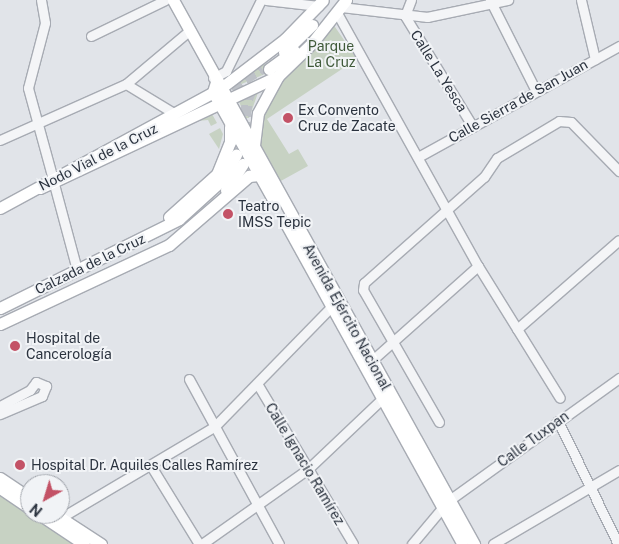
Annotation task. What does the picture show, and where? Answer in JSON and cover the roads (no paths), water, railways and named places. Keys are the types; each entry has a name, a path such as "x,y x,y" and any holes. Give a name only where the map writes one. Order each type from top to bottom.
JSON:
{"main road":[{"path":"173,0 218,90"},
{"path":"0,208 218,90 285,39 321,3"},
{"path":"53,180 172,112 218,90 271,70 339,4"},
{"path":"254,150 258,113 271,70 298,40 339,4"},
{"name":"Avenida Ejército Nacional","path":"218,90 229,122 335,303"},
{"name":"Avenida Ejército Nacional","path":"218,90 254,150 335,303 446,505 463,544"},
{"path":"115,250 174,213 218,174 230,142 229,122"},
{"name":"Nodo Vial de la Cruz","path":"32,191 165,124"},
{"name":"Calzada de la Cruz","path":"0,309 179,219 222,180 239,160 228,189 198,220 148,254 3,323"},
{"path":"148,254 188,234 249,176 259,174"},
{"path":"0,309 3,323"},
{"path":"0,478 20,491"},
{"path":"0,488 20,501"},
{"name":"Avenida Ejército Nacional","path":"446,505 474,544"},
{"path":"62,524 84,544"},
{"path":"66,524 101,544"}],"street":[{"path":"41,0 46,23 28,88 77,270"},
{"path":"90,36 165,0"},
{"path":"218,90 261,0"},
{"path":"266,0 321,3"},
{"path":"405,16 411,0"},
{"path":"339,4 405,16 456,15 491,3 508,0"},
{"path":"581,0 595,59"},
{"path":"491,3 536,91"},
{"path":"339,4 446,209 478,266 560,398"},
{"name":"Calle La Yesca","path":"405,16 473,126"},
{"path":"0,140 38,121 126,84 189,31"},
{"name":"Calle Sierra de San Juan","path":"418,157 619,46"},
{"path":"126,84 172,112"},
{"path":"439,422 395,342 363,290 364,283 484,177 497,158 562,120 571,122 619,171"},
{"path":"517,329 619,240"},
{"path":"368,364 395,342 478,266"},
{"path":"70,510 151,466 215,426 258,385 335,303"},
{"name":"Calle Tuxpan","path":"412,544 446,505 619,378"},
{"path":"189,379 278,544"},
{"name":"Calle Ignacio Ramírez","path":"258,385 353,544"},
{"path":"151,466 201,544 257,508 308,468 385,395"},
{"path":"0,414 5,406"},
{"path":"558,421 618,544"},
{"path":"493,544 619,470"}],"tunnel":[{"path":"217,96 262,68"},
{"path":"243,132 248,97 255,83"}],"place":[{"name":"Ex Convento Cruz de Zacate","path":"288,118"},
{"name":"Teatro IMSS Tepic","path":"228,214"},
{"name":"Hospital de Cancerología","path":"15,346"},
{"name":"Hospital Dr. Aquiles Calles Ramírez","path":"20,465"}],"park label":[{"name":"Parque La Cruz","path":"331,54"}]}
